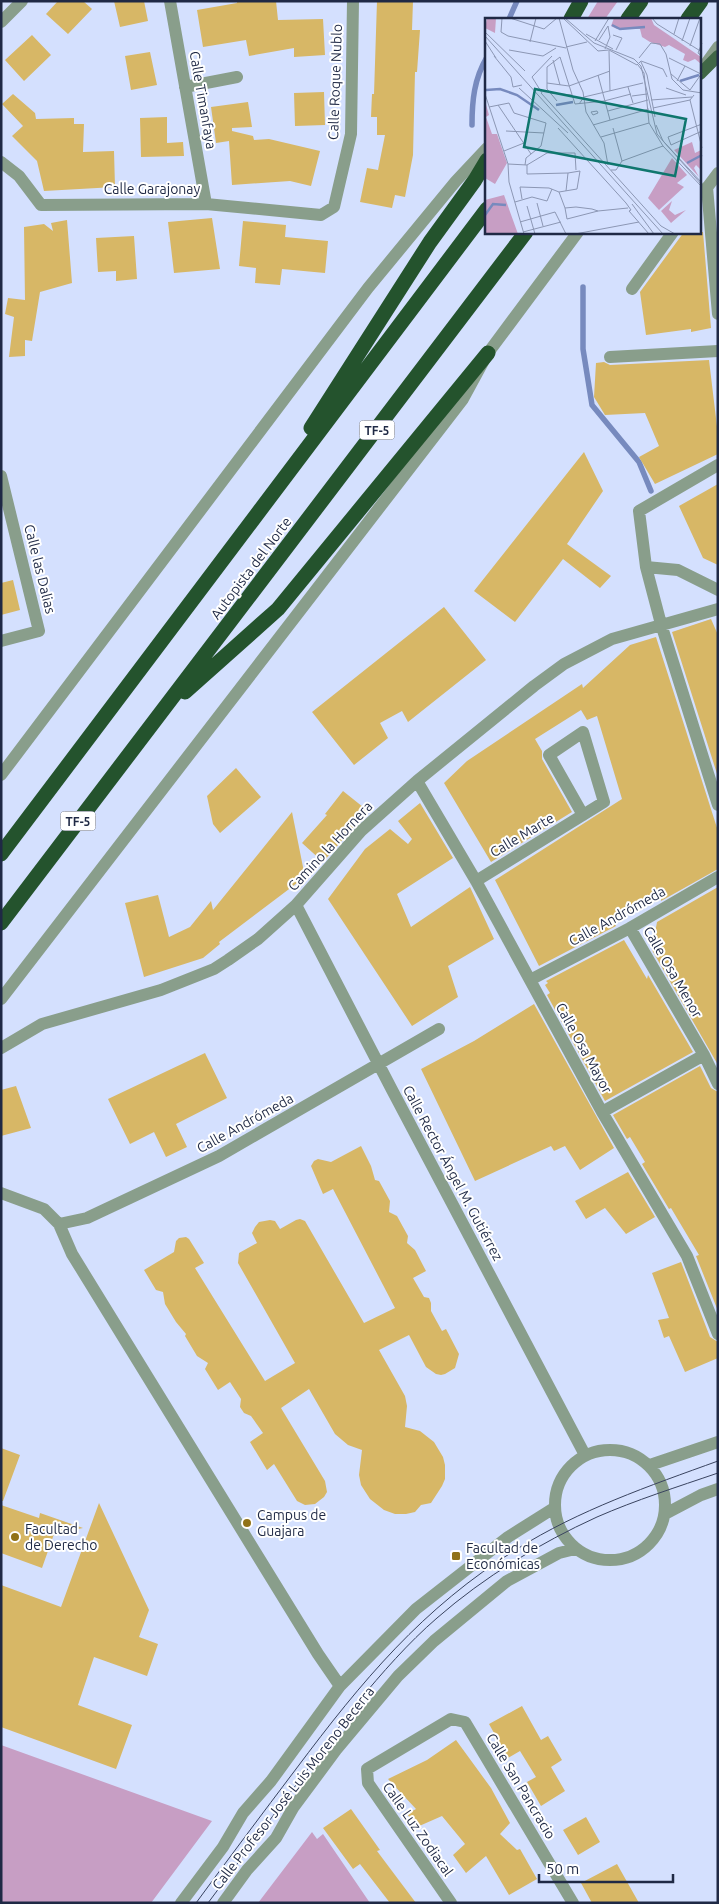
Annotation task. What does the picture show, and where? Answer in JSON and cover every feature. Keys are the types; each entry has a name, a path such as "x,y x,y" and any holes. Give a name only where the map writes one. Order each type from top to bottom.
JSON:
{"highway":[{"path":"572,18 581,1"},
{"path":"629,18 641,1"},
{"path":"689,18 701,1"},
{"path":"241,536 430,242 475,180 485,162"},
{"name":"Autopista del Norte","path":"1,854 485,209"},
{"name":"Autopista del Norte","path":"1,923 524,234"},
{"path":"156,718 278,609 488,353"}],"main road":[{"path":"702,70 718,56"}],"street":[{"path":"1,22 22,1"},
{"name":"Calle Timanfaya","path":"170,1 206,204"},
{"name":"Calle Roque Nublo","path":"321,216 334,207 351,134 353,1"},
{"path":"702,69 718,47"},
{"path":"185,87 237,77"},
{"path":"1,775 368,288 456,181 485,149"},
{"name":"Calle Garajonay","path":"1,162 19,176 41,205 206,204 321,216"},
{"path":"718,173 704,191 718,314"},
{"path":"1,999 463,399 488,353 577,234"},
{"path":"632,289 672,234"},
{"path":"610,357 718,351"},
{"path":"718,465 639,511 646,567 661,624 718,804"},
{"name":"Calle las Dalias","path":"1,476 40,631 1,641"},
{"path":"646,567 678,570 718,590"},
{"name":"Camino la Hornera","path":"1,1048 42,1024 161,990 214,969 258,939 296,905 361,831 418,781 534,686 564,664 612,639 661,624 718,610"},
{"name":"Calle Marte","path":"476,881 583,815 604,802 583,732 549,755 583,815"},
{"name":"Calle Osa Mayor","path":"418,781 476,881 602,1112 687,1256 718,1334"},
{"name":"Calle Andrómeda","path":"530,980 630,928 718,877"},
{"name":"Calle Rector Ángel M. Gutiérrez","path":"296,905 585,1455"},
{"name":"Calle Osa Menor","path":"630,928 704,1055 718,1084"},
{"name":"Calle Andrómeda","path":"59,1224 87,1218 219,1156 439,1029"},
{"path":"602,1112 704,1055"},
{"path":"1,1193 44,1209 59,1224 72,1254 318,1654 340,1686"},
{"path":"650,1465 718,1442"},
{"path":"605,1449 629,1452 650,1465 664,1491 666,1514 654,1540 635,1556 614,1561 594,1559 575,1549 563,1534 556,1521 554,1508 559,1483 568,1468 585,1455 605,1449"},
{"path":"666,1514 701,1495 718,1489"},
{"name":"Calle Profesor José Luis Moreno Becerra","path":"181,1903 223,1846 243,1812 271,1782 340,1686 416,1609 508,1537 554,1508"},
{"name":"Calle Profesor José Luis Moreno Becerra","path":"223,1903 247,1870 276,1838 293,1808 336,1750 398,1676 434,1641 507,1581 558,1553 575,1549"},
{"name":"Calle San Pancracio","path":"368,1769 451,1720 465,1722 573,1903"},
{"name":"Calle Luz Zodiacal","path":"368,1769 368,1783 451,1903"}],"shaded area":[{"path":"598,1 618,1 606,18 588,18"},
{"path":"1,1745 212,1821 151,1903 1,1903"},
{"path":"312,1832 317,1839 323,1834 370,1903 258,1903"}],"building":[{"path":"58,1 83,1 92,9 68,34 46,14"},
{"path":"114,1 144,1 148,21 120,27"},
{"path":"237,1 276,1 278,20 323,19 325,55 294,57 294,48 249,56 246,40 203,47 197,10 237,3"},
{"path":"377,1 413,1 412,30 420,30 417,72 415,72 413,155 405,197 395,195 392,208 360,202 367,168 378,170 385,135 377,135 377,117 371,117 372,94 374,94"},
{"path":"32,35 51,55 24,81 5,60"},
{"path":"150,52 157,85 131,90 125,56"},
{"path":"324,92 325,125 295,126 294,93"},
{"path":"13,94 35,113 36,119 74,118 74,124 84,124 83,152 114,151 115,187 44,191 37,161 12,136 23,126 2,104"},
{"path":"248,102 252,127 232,128 232,131 253,136 254,140 269,139 320,151 311,186 290,181 232,185 229,141 216,143 211,107"},
{"path":"167,117 167,143 183,142 184,156 141,157 140,118"},
{"path":"212,218 220,269 174,273 168,222"},
{"path":"67,220 72,283 40,292 32,341 25,340 25,356 9,357 14,317 5,314 8,298 25,300 24,227 44,224 53,231 51,223"},
{"path":"243,221 286,225 285,237 328,241 325,273 282,269 280,285 255,283 256,268 239,266"},
{"path":"703,232 711,328 691,332 691,329 646,335 640,292 683,234 702,234"},
{"path":"134,236 137,279 116,281 116,271 98,272 96,238"},
{"path":"709,360 718,435 718,454 655,484 639,457 659,446 645,413 605,415 594,397 596,363 604,362 610,365"},
{"path":"584,452 603,491 567,544 611,576 600,588 563,559 515,622 474,591"},
{"path":"718,484 718,565 703,558 679,506"},
{"path":"13,580 20,610 1,615 1,583"},
{"path":"444,607 486,660 408,722 402,711 380,723 388,738 354,765 312,712"},
{"path":"711,619 718,635 718,777 672,632"},
{"path":"656,637 718,831 718,869 661,901 662,893 613,921 616,926 539,966 495,880 622,799 597,716 587,720 581,710 535,739 542,751 542,759 572,812 491,862 444,783 467,761 582,684 583,688 630,645"},
{"path":"236,768 261,797 220,833 213,824 207,796"},
{"path":"343,791 368,811 323,862 302,843 327,815 325,814"},
{"path":"420,803 453,858 397,894 411,927 470,887 494,939 448,966 458,997 412,1026 328,899 365,849 390,829 408,844 412,839 398,821"},
{"path":"292,812 305,877 219,942 220,944 203,958 144,977 125,903 158,895 169,937 190,927 211,901 213,910"},
{"path":"718,887 718,1065 652,950 657,922"},
{"path":"624,940 647,979 648,975 693,1052 605,1101 547,995 550,993 545,985 548,983 546,981"},
{"path":"534,1004 614,1148 580,1170 565,1146 554,1151 551,1146 475,1181 421,1069 474,1041"},
{"path":"205,1053 227,1098 176,1124 187,1147 166,1157 154,1132 130,1144 108,1099"},
{"path":"700,1066 711,1088 718,1092 718,1311 696,1256 699,1255 642,1164 645,1162 630,1137 627,1139 613,1115"},
{"path":"16,1086 31,1128 1,1136 1,1090"},
{"path":"361,1146 371,1166 375,1180 379,1181 390,1201 389,1212 397,1216 408,1236 407,1243 415,1250 426,1271 413,1278 424,1297 429,1298 431,1311 442,1331 446,1329 459,1354 455,1368 441,1375 426,1367 409,1335 379,1350 405,1396 407,1406 405,1427 420,1431 434,1442 443,1457 445,1465 445,1479 431,1503 421,1505 415,1512 406,1514 395,1514 384,1510 370,1499 361,1485 359,1475 362,1450 348,1445 335,1434 309,1389 281,1408 325,1481 327,1492 315,1504 305,1505 297,1501 274,1464 267,1470 250,1442 263,1433 251,1416 244,1413 240,1407 241,1399 230,1382 218,1390 205,1369 208,1363 197,1356 185,1336 186,1334 165,1304 163,1292 156,1290 144,1270 174,1252 176,1241 179,1238 186,1237 189,1239 204,1263 195,1268 265,1381 295,1363 238,1263 239,1253 257,1243 252,1233 259,1222 275,1221 280,1229 296,1220 305,1221 364,1323 395,1308 333,1189 323,1194 311,1166 318,1159 331,1162"},
{"path":"628,1172 655,1217 626,1234 605,1208 586,1219 575,1201"},
{"path":"681,1262 710,1337 718,1342 718,1358 685,1372 669,1336 664,1338 658,1320 669,1318 652,1273"},
{"name":"Facultad de Derecho","path":"1,1448 20,1455 3,1501 1,1501"},
{"path":"99,1503 149,1610 139,1637 158,1644 147,1676 94,1657 78,1705 132,1725 116,1769 1,1727 1,1585 61,1607"},
{"name":"Facultad de Derecho","path":"1,1505 39,1518 40,1513 83,1528 54,1534 42,1568 1,1553"},
{"path":"522,1706 541,1740 548,1736 562,1760 551,1767 565,1791 541,1806 527,1782 536,1777 520,1751 508,1758 489,1724"},
{"path":"456,1740 491,1788 510,1823 500,1834 517,1850 520,1849 537,1879 509,1895 486,1856 466,1873 453,1855 465,1844 442,1816 417,1827 407,1814 416,1809 388,1779 427,1760"},
{"path":"351,1809 380,1850 377,1851 416,1903 390,1903 360,1864 353,1869 323,1828"},
{"path":"586,1817 600,1842 578,1855 563,1830"},
{"path":"617,1864 639,1903 592,1903 581,1883"}],"waterway":[{"path":"509,18 517,1"},
{"path":"472,125 475,90 485,61"},
{"path":"583,287 583,349 592,405 639,462 651,491"}],"tram line":[{"path":"196,1903 296,1769 370,1676 423,1621 452,1596 517,1549 565,1522 615,1500 718,1461"},
{"path":"208,1903 357,1703 396,1659 437,1618 493,1575 576,1527 612,1511 718,1473"}],"place":[{"name":"Campus de Guajara","path":"247,1523"},
{"name":"Facultad de Derecho","path":"15,1537"},
{"name":"Facultad de Económicas","path":"456,1556"}]}
